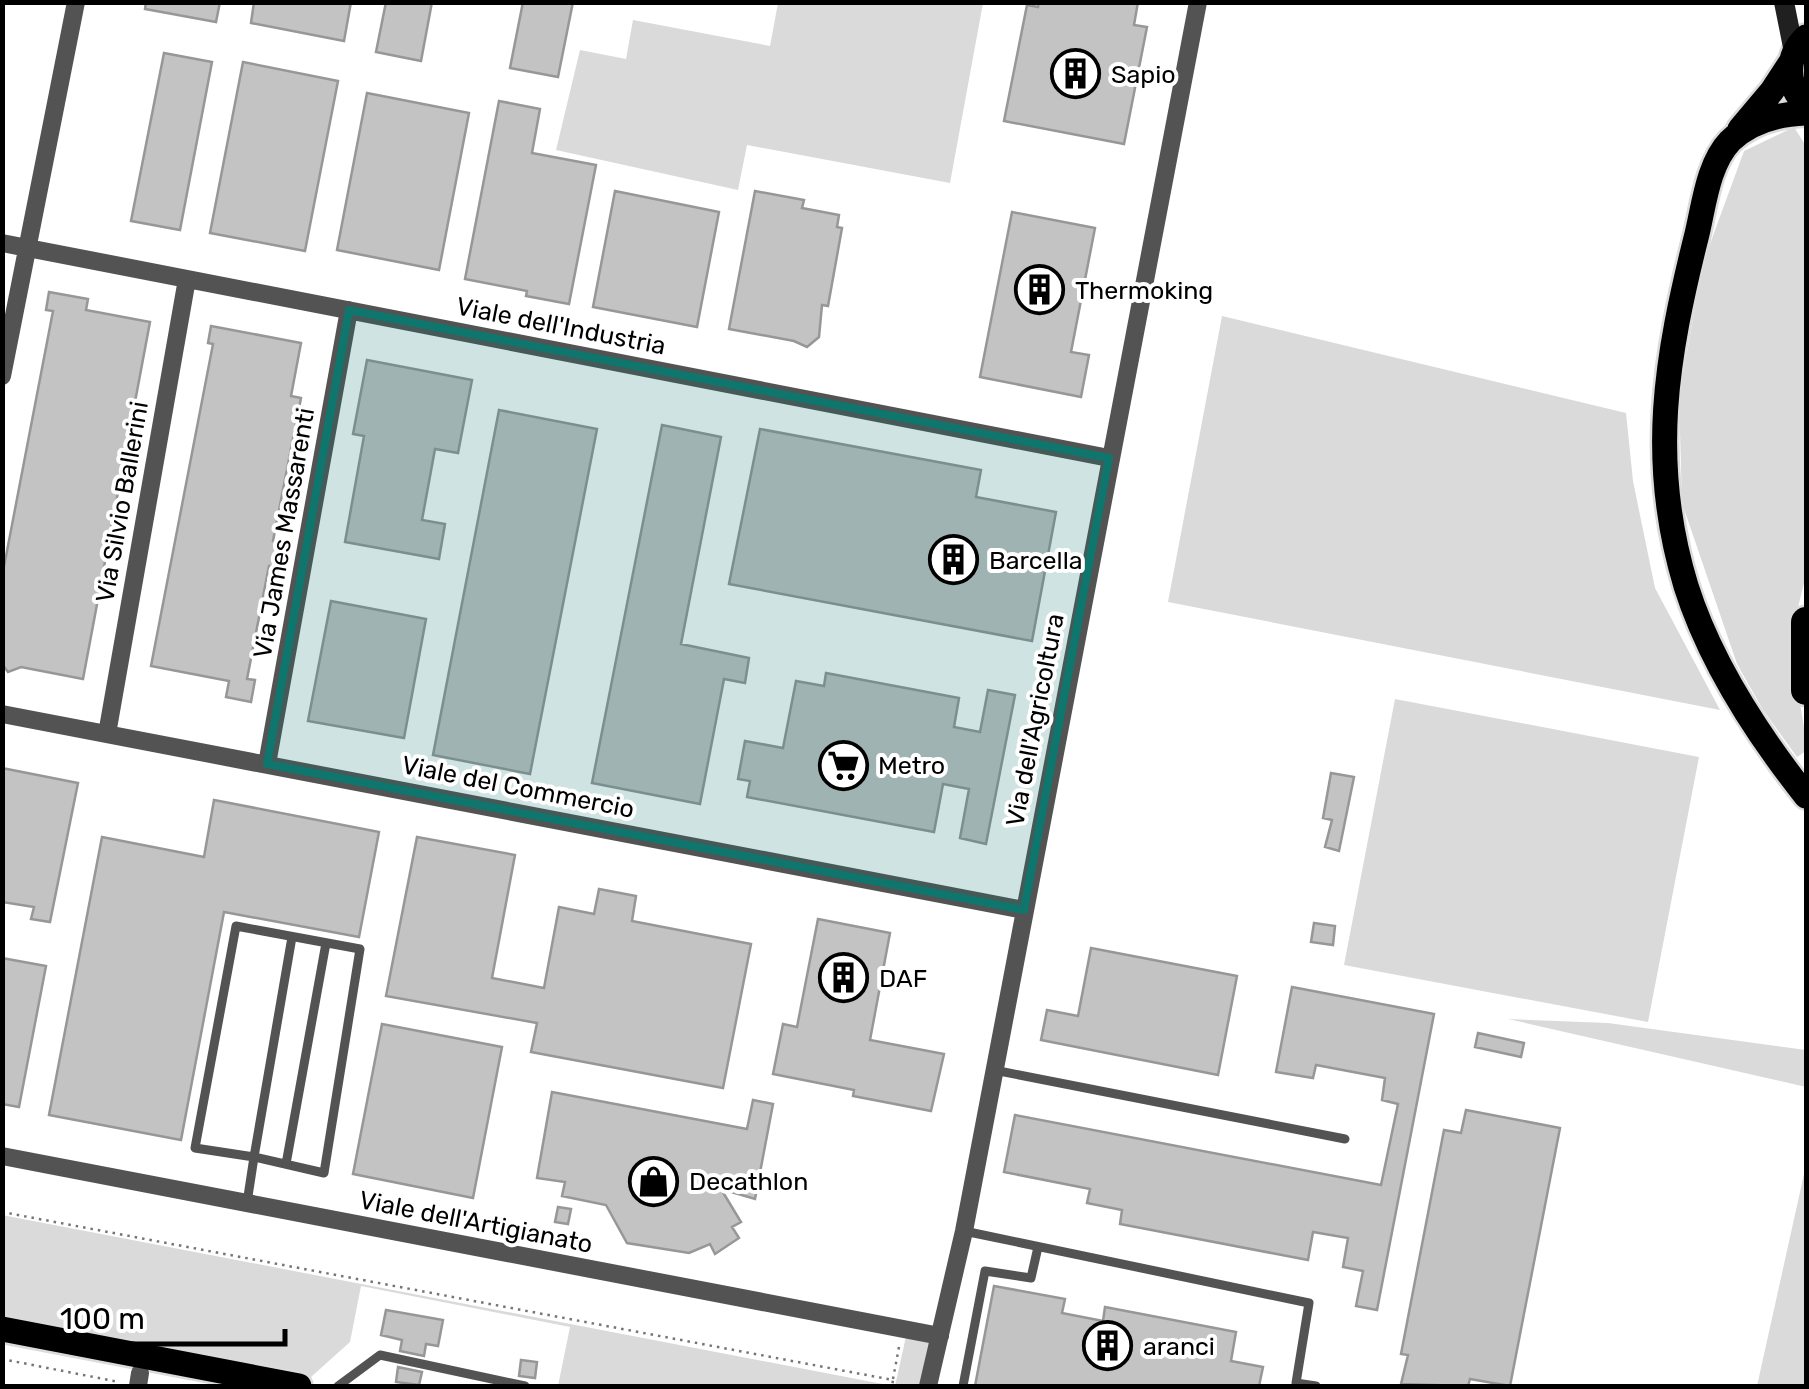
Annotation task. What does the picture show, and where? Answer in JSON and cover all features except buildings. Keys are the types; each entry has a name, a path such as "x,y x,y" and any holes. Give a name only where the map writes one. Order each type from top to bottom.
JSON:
{"highway":[{"path":"1806,622 1806,690"}],"main road":[{"path":"1784,2 1797,50 1794,88 1806,105"},
{"path":"1797,50 1731,140 1711,179 1676,326 1664,401 1664,482 1678,556 1705,636 1736,693 1805,796"},
{"path":"1731,140 1778,114 1806,112"},
{"path":"2,1329 299,1386"},
{"path":"2,1346 138,1381 212,1386"}],"street":[{"path":"2,376 76,2"},
{"name":"Via dell'Agricoltura","path":"928,1386 964,1231 1198,2"},
{"name":"Viale dell'Industria","path":"2,242 1110,458"},
{"name":"Via Silvio Ballerini","path":"106,734 188,278"},
{"name":"Via James Massarenti","path":"267,764 349,310"},
{"name":"Viale del Commercio","path":"2,714 1024,910"},
{"name":"Viale dell'Artigianato","path":"2,1156 940,1336"}],"lane":[{"path":"236,926 326,943 360,949 324,1173 195,1148 236,926"},
{"path":"246,1203 292,937"},
{"path":"286,1164 326,943"},
{"path":"994,1070 1345,1139"},
{"path":"964,1231 1309,1304 1296,1383 1316,1386"},
{"path":"963,1386 985,1271 1031,1278 1038,1247"},
{"path":"338,1386 380,1355 525,1386"}],"path":[{"path":"2,1212 893,1380"},
{"path":"892,1386 903,1329"},
{"path":"2,1358 138,1381"}],"highlighted area":[{"path":"349,310 1109,458 1024,910 267,764"}],"shaded area":[{"path":"778,3 983,3 950,183 747,145 738,190 556,150 580,50 626,59 633,20 770,46"},
{"path":"1794,127 1806,146 1806,577 1795,646 1806,751 1797,757 1763,710 1737,664 1682,503 1679,397 1703,263 1744,151"},
{"path":"1222,316 1626,413 1633,481 1655,588 1720,710 1168,602"},
{"path":"1395,699 1699,757 1648,1022 1344,965"},
{"path":"1508,1019 1608,1023 1806,1050 1806,1087"},
{"path":"1806,1165 1806,1386 1757,1386"},
{"path":"2,1215 893,1386 558,1386 570,1327 361,1286 350,1342 311,1377 3,1317"},
{"path":"907,1332 940,1335 938,1386 895,1386"}],"place":[{"name":"Sapio","path":"1076,74"},
{"name":"Thermoking","path":"1040,290"},
{"name":"Barcella","path":"954,560"},
{"name":"Metro","path":"843,765"},
{"name":"DAF","path":"844,978"},
{"name":"Decathlon","path":"654,1181"},
{"name":"aranci","path":"1108,1346"}]}
